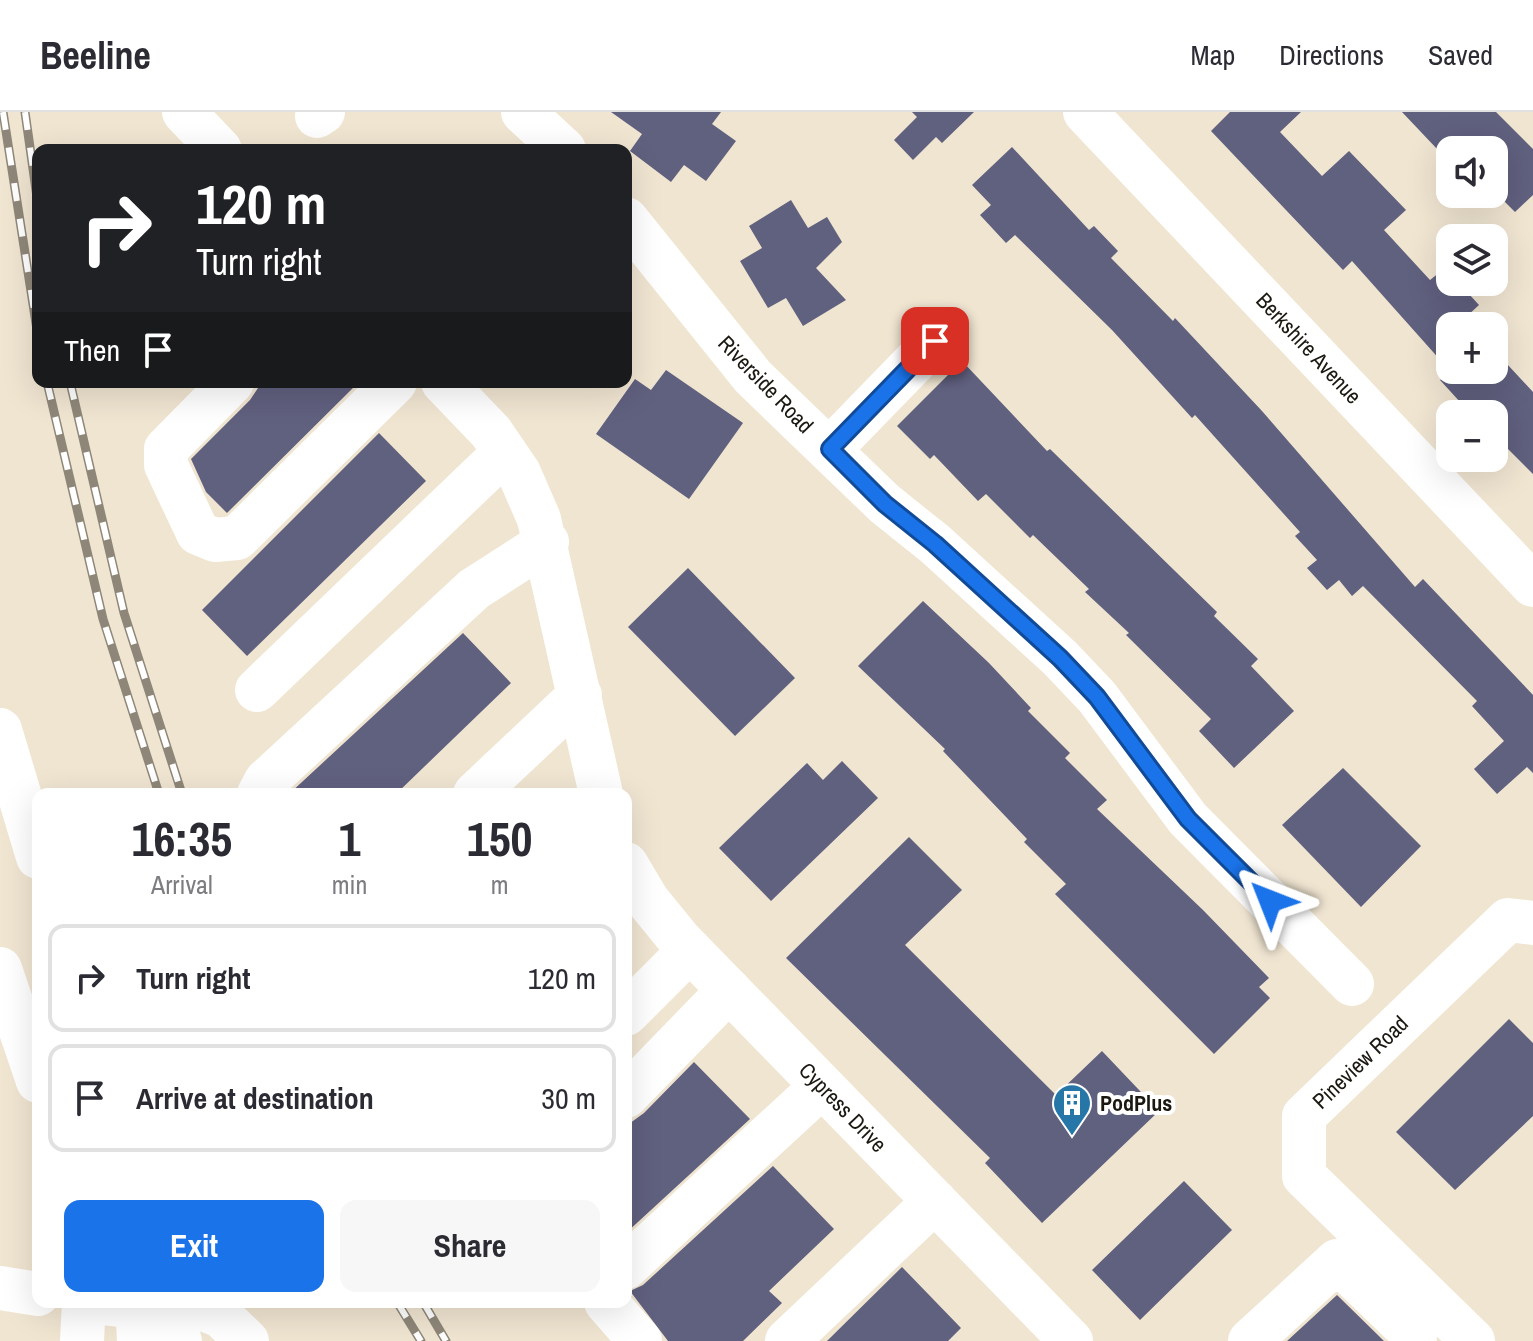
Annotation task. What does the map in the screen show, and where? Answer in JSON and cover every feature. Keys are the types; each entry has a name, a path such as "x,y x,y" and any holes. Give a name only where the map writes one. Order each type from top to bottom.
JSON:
{"street":[{"path":"184,112 214,144"},
{"path":"523,112 558,144"},
{"name":"Berkshire Avenue","path":"1085,112 1533,585"},
{"name":"Riverside Road","path":"632,226 753,377 885,504 935,544 1060,658 1097,697 1188,819 1352,984"},
{"path":"830,449 935,341"},
{"path":"226,388 166,449 166,465 198,533 215,540 237,538 389,388"},
{"path":"449,388 491,432 519,473 547,542 600,788"},
{"path":"257,690 505,452"},
{"path":"262,788 266,781 474,589 547,542"},
{"path":"481,788 580,695"},
{"path":"0,730 32,837"},
{"name":"Cypress Drive","path":"632,874 648,901 690,950 1071,1341"},
{"name":"Pineview Road","path":"1473,1341 1304,1176 1304,1116 1508,920 1533,923"},
{"path":"632,1008 690,950"},
{"path":"0,969 32,1063"},
{"path":"632,1090 729,990"},
{"path":"632,1261 822,1086"},
{"path":"787,1341 935,1201"},
{"path":"1250,1341 1337,1261 1415,1336 1411,1341"},
{"path":"0,1288 32,1293"},
{"path":"82,1341 84,1308"},
{"path":"121,1308 146,1313 180,1341"},
{"path":"200,1308 221,1316 247,1341"},
{"path":"259,1308 275,1341"},
{"path":"611,1308 640,1341"}],"building":[{"path":"611,112 721,112 712,124 736,141 706,181 684,165 671,182 632,153 642,134"},
{"path":"912,112 974,112 942,143 936,137 913,160 894,140 917,117"},
{"path":"1230,112 1301,112 1280,132 1322,176 1349,151 1406,210 1384,230 1430,280 1436,275 1436,296 1471,296 1479,305 1471,312 1436,312 1436,355 1352,261 1343,270 1211,131"},
{"path":"1402,112 1496,112 1533,149 1533,195 1515,212 1508,205 1508,136 1436,136 1436,148"},
{"path":"1012,147 1089,230 1094,226 1118,251 1111,258 1173,321 1175,318 1262,411 1415,587 1423,579 1533,695 1533,773 1527,767 1497,794 1474,769 1504,741 1472,706 1477,701 1363,586 1352,596 1339,580 1327,590 1307,568 1317,560 1295,536 1300,532 1195,415 1192,418 1112,330 1015,235 1006,243 980,215 991,205 972,185"},
{"path":"791,200 808,228 827,217 842,242 816,268 846,300 803,326 786,298 768,308 740,261 762,248 749,226"},
{"path":"962,361 1047,451 1050,449 1217,612 1214,616 1258,659 1251,666 1294,711 1234,768 1199,731 1211,719 1085,592 1089,589 1033,535 1030,538 986,494 978,501 934,455 930,459 897,426"},
{"path":"1508,365 1533,392 1533,474 1508,449 1508,400 1458,400 1444,384 1508,384"},
{"path":"666,370 743,423 689,499 596,434 629,388 632,388 635,379 651,390"},
{"path":"258,388 353,388 227,513 206,492 191,459 250,400"},
{"path":"379,433 426,481 247,656 202,610"},
{"path":"688,568 795,678 735,736 628,627"},
{"path":"923,601 989,663 1031,708 1028,711 1070,753 1065,758 1107,800 1097,809 1269,978 1259,987 1270,998 1214,1054 1055,894 1066,884 1024,842 1027,839 943,751 945,749 858,666"},
{"path":"463,633 511,683 402,788 295,788"},
{"path":"842,761 878,798 771,901 719,848 807,763 823,780"},
{"path":"1343,768 1421,846 1361,907 1282,825"},
{"path":"909,837 962,890 905,945 1056,1095 1102,1051 1159,1111 1042,1223 985,1163 990,1158 786,958"},
{"path":"1509,1019 1533,1043 1533,1116 1455,1190 1396,1132"},
{"path":"694,1062 750,1119 632,1227 632,1122"},
{"path":"773,1166 834,1229 769,1291 782,1303 743,1341 668,1341 632,1294 632,1290 643,1285"},
{"path":"1184,1181 1232,1230 1140,1320 1092,1270"},
{"path":"902,1267 961,1328 948,1341 827,1341"},
{"path":"1337,1295 1384,1341 1287,1341"}],"railway":[{"path":"3,112 32,298"},
{"path":"25,112 32,162"},
{"path":"48,388 103,619 157,788"},
{"path":"71,388 124,613 180,788"},
{"path":"401,1308 421,1341"},
{"path":"427,1308 446,1341"}],"place":[{"name":"PodPlus","path":"1072,1137"}],"route":[{"path":"935,341 830,449 885,504 935,544 1060,658 1097,697 1188,819 1270,901"}]}
